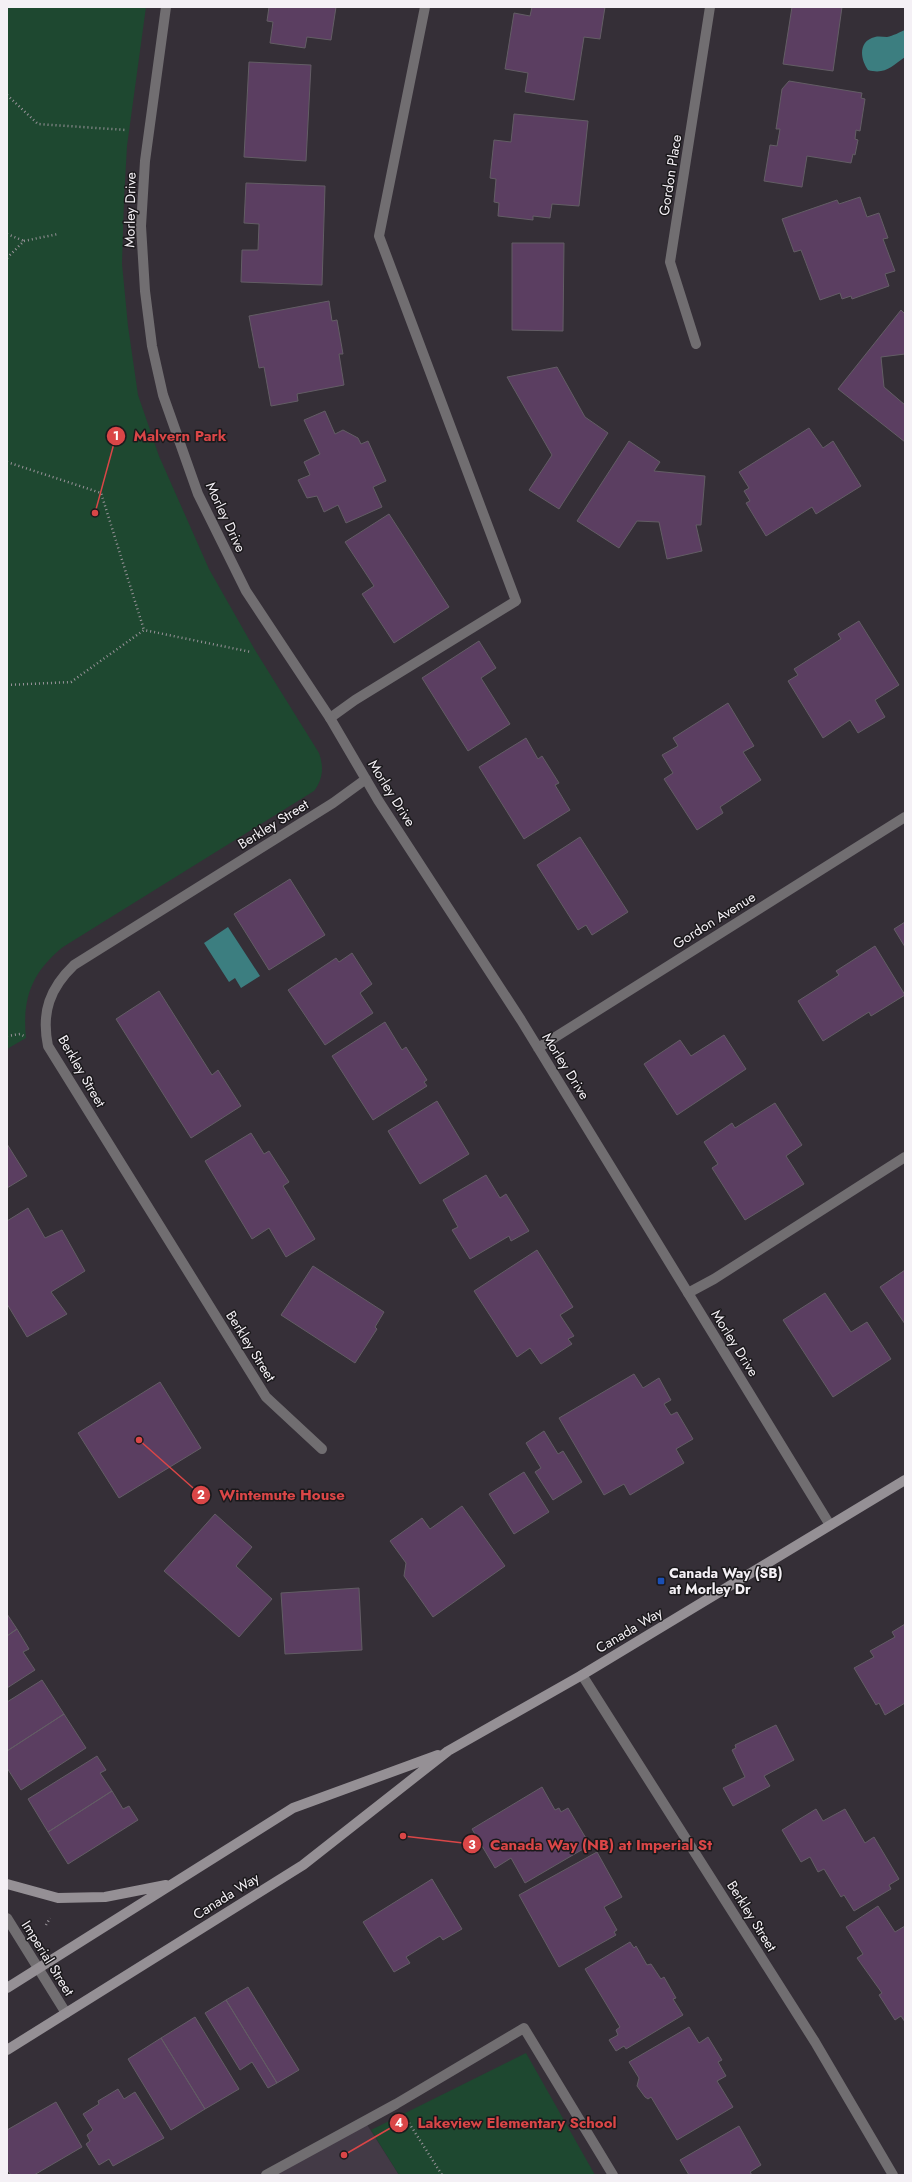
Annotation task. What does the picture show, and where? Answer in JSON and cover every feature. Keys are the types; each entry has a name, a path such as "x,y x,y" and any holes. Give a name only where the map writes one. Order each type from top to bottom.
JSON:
{"main road":[{"name":"Canada Way","path":"7,2050 303,1865 448,1751 582,1675 905,1480"},
{"name":"Canada Way","path":"7,1988 293,1808 448,1751"},
{"path":"7,1884 58,1898 105,1897 172,1884"}],"street":[{"name":"Morley Drive","path":"166,7 145,161 141,226 145,291 152,346 163,395 198,494 246,592 330,718 366,779 538,1048 830,1525"},
{"path":"330,718 355,700 516,601 380,236 425,7"},
{"name":"Gordon Place","path":"696,344 670,262 710,7"},
{"name":"Berkley Street","path":"322,1449 266,1397 48,1046 46,1018 54,988 62,976 74,965 326,807 366,779"},
{"name":"Gordon Avenue","path":"538,1048 905,817"},
{"path":"688,1293 714,1279 905,1157"},
{"name":"Berkley Street","path":"582,1675 815,2042 892,2175"},
{"name":"Imperial Street","path":"7,1918 66,2013"},
{"path":"266,2175 396,2104 524,2028 614,2175"}],"path":[{"path":"7,96 38,124 126,130"},
{"path":"7,234 24,241"},
{"path":"7,258 24,241 58,234"},
{"path":"7,462 101,493 144,630"},
{"path":"7,685 71,682 144,630 252,652"},
{"path":"396,2104 442,2175"}],"shaded area":[{"path":"364,2120 399,2175 266,2175"}],"green space":[{"path":"7,7 146,7 127,146 122,264 128,326 138,395 159,456 209,569 255,650 319,753 322,763 322,773 314,791 63,947 52,956 37,976 31,987 26,1010 26,1038 7,1049"},
{"path":"526,2053 595,2175 399,2175 371,2130"}],"water":[{"path":"905,30 905,57 888,69 879,71 868,70 862,56 863,46 866,42 875,37 887,37"},
{"path":"228,927 260,976 241,988 235,978 229,982 204,943"}],"building":[{"path":"269,7 336,7 331,40 307,37 305,48 270,43 273,22 267,21"},
{"path":"532,7 605,7 600,39 584,37 574,100 525,92 528,73 505,69 514,13 530,16"},
{"path":"792,7 842,7 833,71 783,64"},
{"path":"249,62 311,65 306,161 244,157"},
{"path":"789,81 862,93 861,98 865,99 860,131 856,130 855,139 858,140 855,155 853,154 851,163 807,156 802,187 764,181 770,145 777,146 780,129 776,129 782,89"},
{"path":"514,114 588,121 579,206 552,204 550,218 533,216 533,220 498,216 499,203 494,202 496,179 490,178 494,140 511,142"},
{"path":"246,183 325,186 322,285 241,282 242,250 258,250 259,224 244,223"},
{"path":"860,197 867,217 879,213 888,238 883,239 895,271 885,274 889,286 852,299 851,296 842,299 840,293 820,300 801,250 794,252 782,219 837,200 839,204"},
{"path":"512,243 564,243 563,331 512,330"},
{"path":"329,301 332,321 337,320 343,354 339,354 344,385 297,394 298,401 271,406 264,367 259,368 249,316"},
{"path":"901,310 905,314 905,354 881,357 884,387 905,405 905,442 838,389"},
{"path":"557,367 585,417 608,433 559,509 529,490 552,455 507,377"},
{"path":"325,411 335,434 343,430 358,438 361,444 368,441 386,481 373,487 382,507 346,523 338,505 324,512 317,496 307,498 298,480 310,475 304,462 320,454 304,420"},
{"path":"809,428 823,448 833,441 861,486 816,514 812,507 766,536 746,503 750,501 744,491 749,488 739,472"},
{"path":"629,441 660,462 654,471 705,476 701,525 696,525 702,551 667,559 659,522 637,521 619,548 577,521"},
{"path":"389,514 449,607 394,643 362,594 374,586 345,542"},
{"path":"859,621 899,685 875,700 885,717 858,733 850,720 823,738 788,681 798,675 794,669 841,639 838,634"},
{"path":"479,641 496,668 481,678 510,724 468,751 422,678"},
{"path":"728,703 754,746 743,752 761,780 720,807 723,813 697,830 664,779 673,773 662,755 678,746 673,738"},
{"path":"526,738 538,759 542,756 559,783 555,785 570,810 524,839 479,767"},
{"path":"580,837 628,912 592,935 586,925 578,930 537,865"},
{"path":"290,879 325,935 269,970 234,914"},
{"path":"905,922 905,947 894,929"},
{"path":"875,946 905,995 871,1016 869,1012 823,1041 798,1001 839,975 836,971"},
{"path":"352,953 372,984 360,993 373,1013 325,1045 288,990 336,958 339,962"},
{"path":"159,991 212,1075 218,1070 241,1106 191,1138 116,1019"},
{"path":"385,1022 402,1050 406,1047 427,1080 424,1082 427,1086 373,1120 332,1056"},
{"path":"724,1035 746,1069 677,1115 644,1064 680,1040 691,1056"},
{"path":"437,1101 469,1154 420,1184 388,1131"},
{"path":"775,1103 802,1145 786,1156 804,1184 745,1220 712,1168 718,1164 704,1142 732,1123 735,1128"},
{"path":"251,1133 264,1154 269,1151 289,1182 283,1186 315,1239 286,1257 269,1228 252,1239 205,1161"},
{"path":"7,1144 27,1176 7,1188"},
{"path":"486,1175 500,1198 506,1194 529,1231 511,1241 509,1236 470,1259 452,1230 458,1227 443,1200"},
{"path":"28,1208 45,1238 62,1230 85,1271 51,1292 67,1314 27,1337 7,1304 7,1221"},
{"path":"537,1250 573,1307 560,1315 574,1336 568,1339 572,1344 541,1364 530,1348 517,1357 474,1291"},
{"path":"313,1266 384,1312 375,1327 377,1329 355,1363 281,1315"},
{"path":"905,1270 905,1324 880,1287"},
{"path":"825,1293 851,1332 867,1322 891,1359 833,1397 783,1320"},
{"path":"634,1374 643,1388 659,1378 671,1400 664,1404 671,1415 677,1412 693,1439 676,1449 684,1463 630,1495 624,1484 604,1495 559,1418"},
{"path":"160,1382 201,1448 119,1498 78,1433"},
{"path":"544,1431 558,1454 563,1451 582,1482 553,1500 535,1472 541,1468 526,1443"},
{"path":"524,1472 549,1512 514,1534 489,1494"},
{"path":"462,1506 505,1566 433,1617 404,1576 406,1563 390,1541 422,1518 430,1529"},
{"path":"215,1514 252,1547 236,1566 272,1599 239,1637 164,1571"},
{"path":"359,1588 362,1650 285,1654 281,1593"},
{"path":"7,1614 17,1629 7,1636"},
{"path":"905,1624 905,1703 885,1715 879,1703 876,1705 854,1668 874,1657 870,1651 895,1637 892,1632"},
{"path":"17,1629 29,1649 23,1652 35,1670 7,1688 7,1636"},
{"path":"42,1680 64,1714 7,1751 7,1702"},
{"path":"64,1714 86,1748 21,1790 7,1768 7,1751"},
{"path":"776,1725 794,1760 764,1776 770,1786 733,1806 723,1788 745,1777 732,1750 736,1748 735,1745"},
{"path":"97,1756 106,1770 100,1773 112,1791 48,1832 28,1799"},
{"path":"542,1787 555,1810 559,1808 561,1812 568,1808 590,1845 525,1883 511,1858 495,1868 472,1829"},
{"path":"112,1791 123,1809 129,1806 138,1820 68,1864 48,1832"},
{"path":"816,1809 823,1821 845,1809 865,1843 874,1837 899,1879 889,1885 891,1889 854,1911 844,1895 841,1897 824,1869 818,1872 810,1857 801,1862 782,1830"},
{"path":"597,1852 622,1897 604,1907 617,1930 614,1932 616,1935 559,1967 519,1895"},
{"path":"432,1879 462,1929 443,1940 440,1936 406,1957 410,1963 394,1972 363,1922"},
{"path":"878,1906 895,1932 905,1926 905,2022 901,2016 895,2020 879,1995 882,1993 857,1958 863,1954 846,1927"},
{"path":"630,1942 634,1948 636,1946 647,1965 651,1964 661,1979 664,1977 676,1998 673,1999 683,2015 626,2049 624,2046 616,2051 609,2040 618,2035 616,2030 620,2027 585,1969"},
{"path":"248,1987 299,2070 277,2083 226,2000"},
{"path":"226,2000 277,2083 268,2088 252,2062 240,2070 205,2013"},
{"path":"195,2017 239,2089 205,2109 161,2038"},
{"path":"689,2027 699,2043 708,2037 722,2060 718,2062 726,2076 717,2081 733,2107 677,2140 651,2097 648,2099 645,2097 637,2086 639,2078 629,2062"},
{"path":"161,2038 205,2109 171,2130 128,2059"},
{"path":"118,2089 124,2099 135,2092 164,2138 113,2166 109,2159 99,2165 86,2144 90,2141 87,2135 93,2130 83,2114 99,2104 98,2101"},
{"path":"56,2102 82,2147 34,2175 11,2175 7,2169 7,2130"},
{"path":"739,2126 761,2165 750,2172 752,2175 689,2175 680,2160"}],"place":[{"name":"Malvern Park","path":"95,513"},
{"name":"Wintemute House","path":"139,1440"},
{"name":"Canada Way (SB) at Morley Dr","path":"661,1581"},
{"name":"Canada Way (NB) at Imperial St","path":"403,1836"},
{"name":"Lakeview Elementary School","path":"344,2155"}]}
